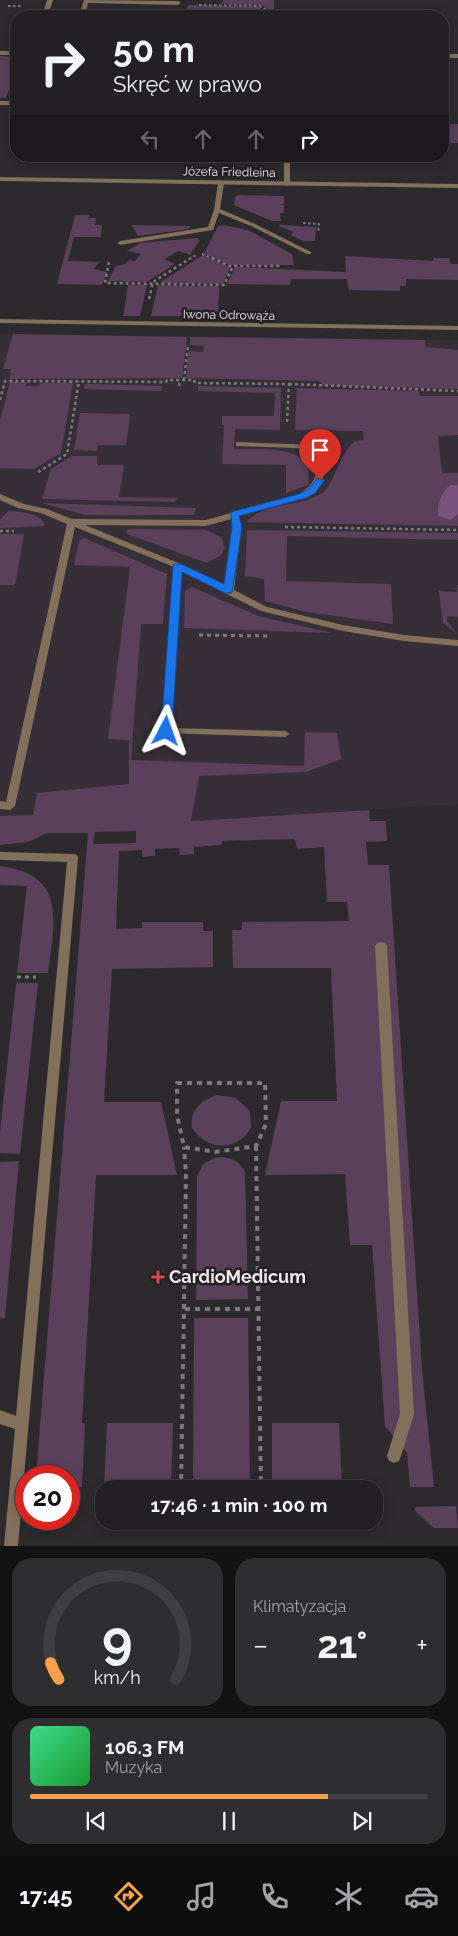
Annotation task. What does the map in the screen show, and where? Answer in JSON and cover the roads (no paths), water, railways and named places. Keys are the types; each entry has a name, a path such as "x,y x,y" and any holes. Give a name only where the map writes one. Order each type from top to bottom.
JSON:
{"street":[{"path":"84,10 86,1 178,3"},
{"path":"287,162 287,184"},
{"name":"Józefa Friedleina","path":"0,179 458,186"},
{"path":"120,243 211,229 218,210 221,183"},
{"path":"218,210 309,253"},
{"name":"Iwona Odrowąża","path":"0,322 190,326 458,328"},
{"path":"72,522 206,523 302,496 312,491 320,480 322,447 239,444"},
{"path":"0,497 21,506 44,511 178,566 264,609 304,620 388,636 458,643"},
{"path":"229,590 237,527 234,514"},
{"path":"0,805 10,806 72,522"},
{"path":"178,566 166,731 285,734"},
{"path":"0,856 73,858 11,1546"},
{"path":"381,946 407,1414 394,1456"},
{"path":"0,1418 21,1424"}],"place":[{"name":"CardioMedicum","path":"158,1277"}]}
